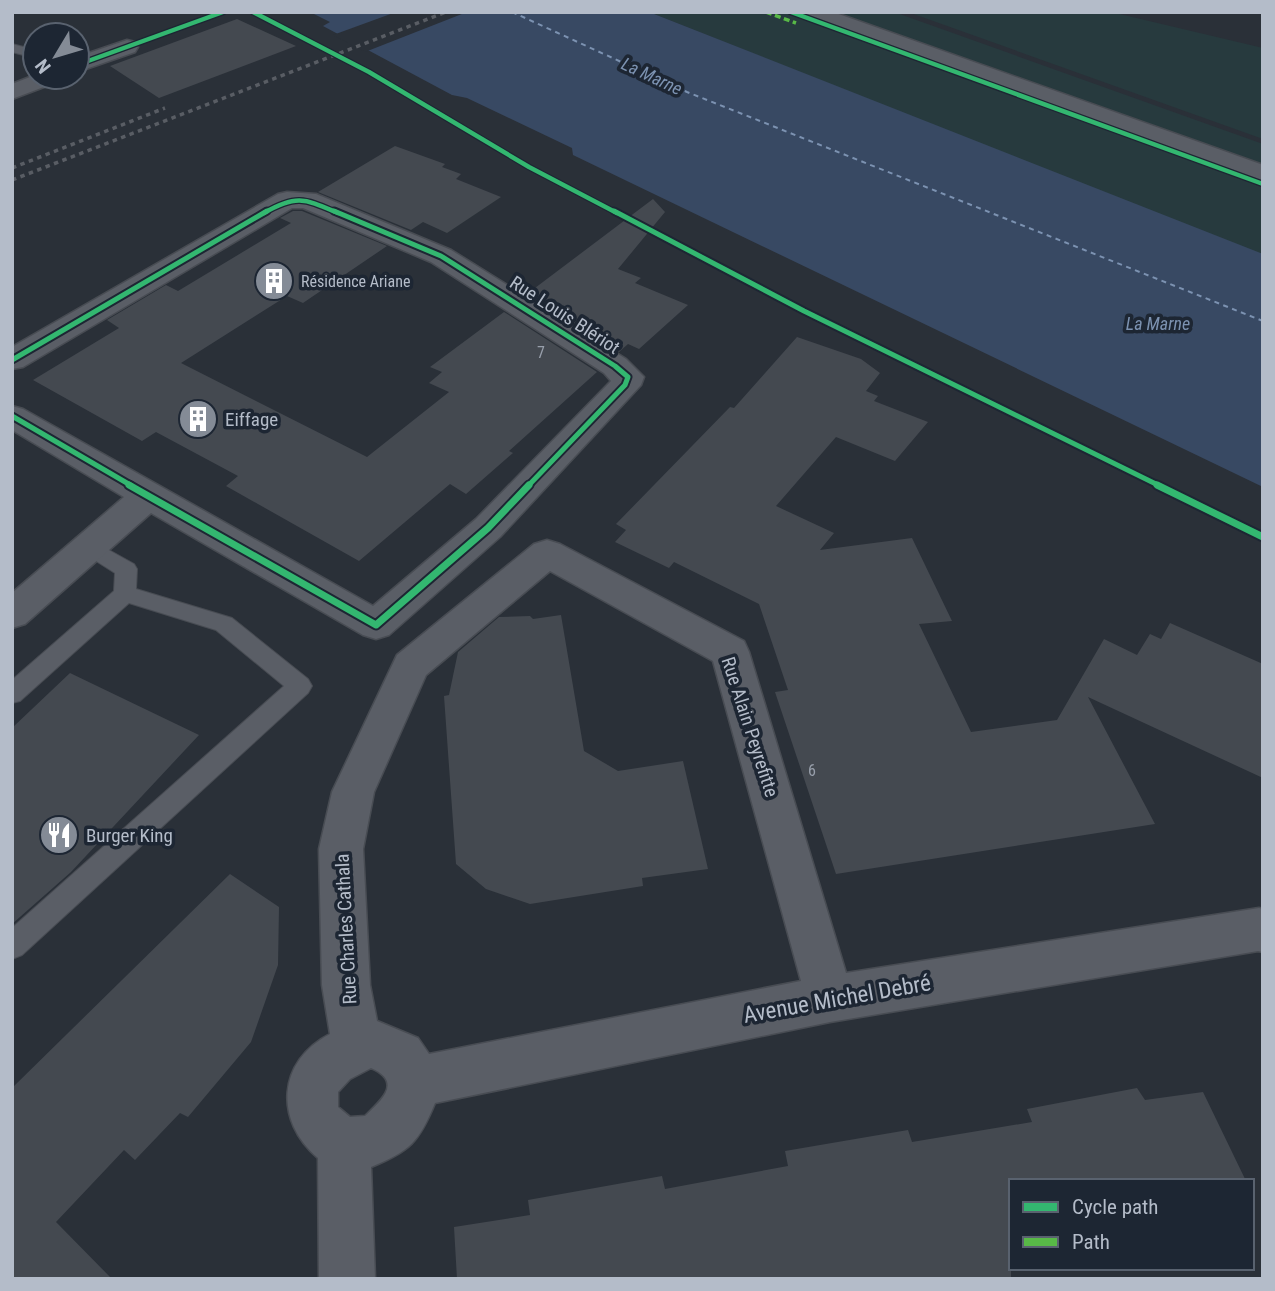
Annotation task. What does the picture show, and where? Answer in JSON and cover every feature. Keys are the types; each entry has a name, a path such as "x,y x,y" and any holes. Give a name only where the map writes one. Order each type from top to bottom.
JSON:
{"street":[{"path":"811,12 1263,174"},
{"path":"91,60 127,47"},
{"name":"Rue Louis Blériot","path":"12,360 287,200 307,200 441,256 615,366 628,377 625,385 488,528 376,625 148,496"},
{"path":"12,416 148,496 12,614"},
{"name":"Rue Alain Peyrefitte","path":"547,553 730,652 831,999"},
{"name":"Rue Charles Cathala","path":"357,1045 346,985 341,849 353,792 411,666 547,553"},
{"name":"Avenue Michel Debré","path":"414,1082 831,999 1259,929 1263,931"},
{"path":"357,1045 380,1045 400,1055 410,1066 414,1082 412,1099 405,1115 394,1128 370,1141 344,1143 331,1136 320,1125 314,1111 313,1094 318,1078 327,1064 341,1052 357,1045"},
{"path":"344,1143 348,1279"}],"lane":[{"path":"12,694 125,594 126,569 89,548"},
{"path":"12,946 300,685 224,624 125,594"}],"green space":[{"path":"649,12 894,12 1263,144 1263,256"},
{"path":"908,12 1111,12 1263,48 1263,139"}],"water":[{"name":"La Marne","path":"310,12 649,12 1263,254 1263,487 573,155 572,148 467,98 452,95 323,26 330,22"}],"pier":[{"path":"396,12 467,12 365,52 333,35"}],"building":[{"path":"237,19 296,46 159,98 110,66"},
{"path":"395,146 445,164 442,167 461,174 456,179 501,197 447,233 423,222 411,230 318,192"},
{"path":"653,199 665,212 618,269 641,278 635,283 688,305 639,349 628,344 619,352 527,294"},
{"path":"293,211 302,211 387,246 303,303 287,296 181,363 367,457 449,392 429,383 442,372 430,367 504,312 597,372 509,451 513,453 466,494 450,484 359,561 226,486 238,476 156,432 142,441 33,380 119,328 107,320 166,285 178,291 291,223 280,218"},
{"path":"797,337 861,359 880,373 866,391 878,396 874,401 928,422 895,461 836,437 776,506 834,533 820,550 912,538 952,621 919,624 971,732 1057,720 1104,639 1137,655 1150,634 1161,639 1170,623 1263,664 1263,778 1088,697 1155,824 836,874 775,692 788,690 759,604 674,562 669,568 615,542 626,530 616,524 730,407 734,408"},
{"path":"561,615 584,751 618,771 683,761 708,869 642,878 643,886 530,904 486,889 456,864 444,696 449,695 458,652 499,617 530,616 533,619"},
{"name":"Burger King","path":"70,673 199,735 71,872 12,924 12,728"},
{"path":"230,874 279,907 278,965 251,1042 188,1117 180,1113 135,1160 124,1150 56,1222 112,1279 12,1279 12,1088"},
{"path":"1137,1088 1145,1100 1203,1092 1245,1179 1009,1179 1011,1279 457,1279 454,1227 530,1215 528,1200 662,1176 665,1189 788,1166 785,1151 908,1130 912,1142 1032,1122 1027,1109"}],"ferry route":[{"path":"512,12 687,92 1263,321"}],"railway":[{"path":"12,180 446,12"},
{"path":"12,168 165,108"}],"marked path":[{"path":"766,12 796,23"}],"cycle path":[{"path":"91,60 223,12"},
{"path":"253,12 369,72 529,167 804,311 1263,537"},
{"path":"791,12 1263,184"},
{"path":"12,360 287,200 307,200 441,256 615,366 628,377 625,385 488,528 376,625 12,416"}],"place":[{"name":"Résidence Ariane","path":"274,281"},
{"name":"Eiffage","path":"198,419"},
{"name":"Burger King","path":"59,835"}]}
